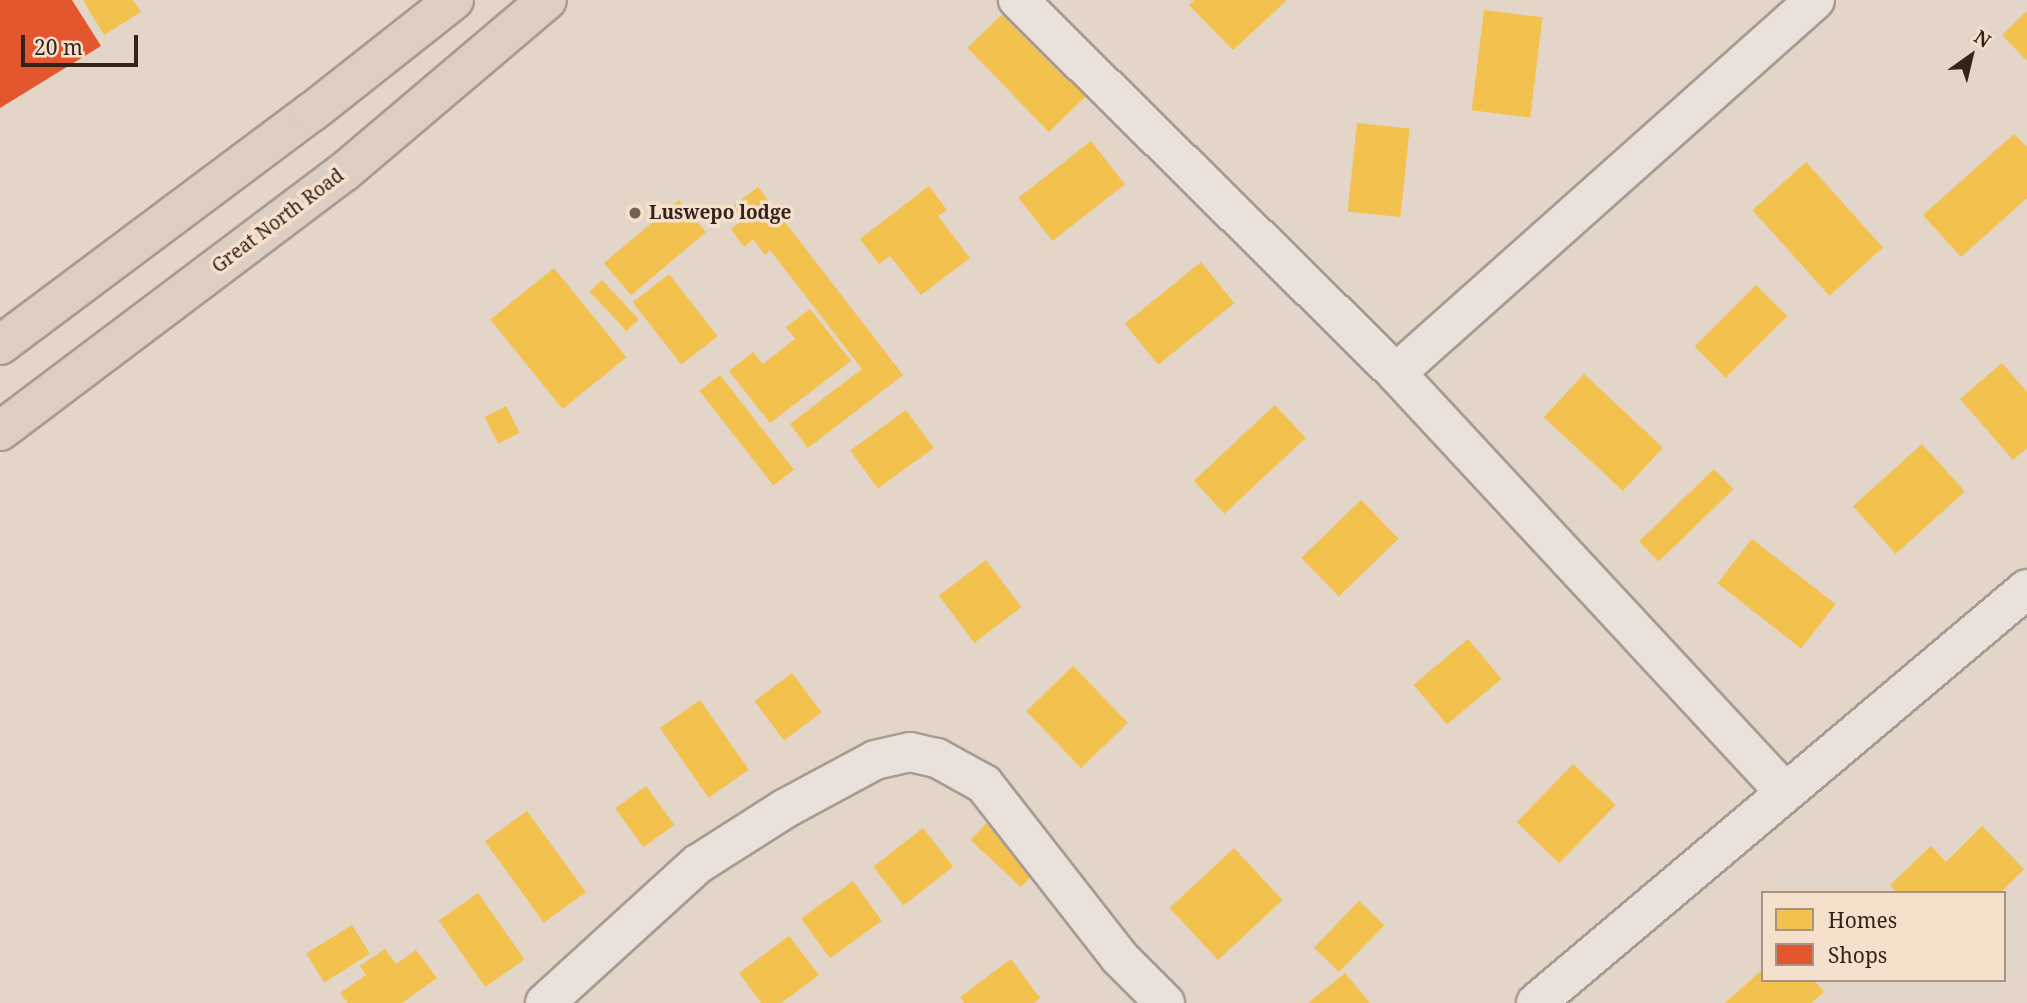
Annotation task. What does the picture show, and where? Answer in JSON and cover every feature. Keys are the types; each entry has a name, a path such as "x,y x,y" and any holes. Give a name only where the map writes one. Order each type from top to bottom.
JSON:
{"highway":[{"path":"0,345 323,104 454,0"},
{"name":"Great North Road","path":"0,431 344,172 547,0"}],"street":[{"path":"1018,0 1396,373 1784,791"},
{"path":"1396,373 1815,0"},
{"path":"1536,1003 1784,791 2027,589"},
{"path":"545,1003 698,864 786,808 875,760 910,752 937,758 984,784 1119,957 1165,1003"}],"building: Homes":[{"path":"83,0 133,0 141,12 104,35"},
{"path":"1194,0 1287,0 1233,50 1189,5"},
{"path":"1015,2 1096,86 1049,132 968,48"},
{"path":"1484,10 1543,17 1530,117 1472,110"},
{"path":"2027,11 2027,61 2002,35"},
{"path":"1357,123 1410,129 1400,217 1348,212"},
{"path":"2014,134 2027,147 2027,198 1961,257 1923,215"},
{"path":"1091,141 1125,184 1052,241 1019,198"},
{"path":"1806,162 1883,247 1829,296 1752,210"},
{"path":"929,186 947,210 938,216 970,258 921,295 890,256 879,264 860,239"},
{"path":"758,187 903,375 808,448 790,424 862,369 770,250 765,255 753,239 744,247 731,229 740,222 730,209"},
{"path":"679,200 706,232 631,295 604,263"},
{"path":"1201,262 1234,303 1158,365 1125,324"},
{"path":"554,268 626,357 563,409 490,320"},
{"path":"669,274 718,336 681,365 633,302"},
{"path":"602,280 639,319 626,331 590,292"},
{"path":"1756,285 1787,316 1726,378 1694,347"},
{"path":"810,309 851,361 770,423 729,371 753,352 763,364 795,339 786,327"},
{"path":"2002,363 2027,392 2027,448 2013,460 1960,399"},
{"path":"1584,374 1663,448 1623,491 1544,417"},
{"path":"720,375 794,470 773,486 700,391"},
{"path":"1275,405 1306,438 1225,514 1194,481"},
{"path":"506,406 520,433 498,444 485,417"},
{"path":"906,410 934,448 878,489 850,451"},
{"path":"1922,444 1965,492 1896,554 1853,506"},
{"path":"1714,469 1733,489 1659,561 1639,541"},
{"path":"1361,500 1399,539 1339,597 1301,558"},
{"path":"1752,539 1836,604 1801,648 1718,583"},
{"path":"986,560 1022,607 974,643 939,596"},
{"path":"1468,639 1501,679 1447,724 1414,685"},
{"path":"1073,666 1128,723 1081,768 1026,711"},
{"path":"792,673 821,712 784,740 754,701"},
{"path":"700,700 749,770 709,798 660,728"},
{"path":"1573,764 1615,805 1559,863 1517,822"},
{"path":"646,786 674,825 643,847 615,808"},
{"path":"527,811 586,892 544,922 485,842"},
{"path":"991,818 1041,865 1021,887 971,840"},
{"path":"1982,826 2024,869 2002,891 1895,891 1890,885 1931,846 1946,862"},
{"path":"923,828 953,867 904,905 873,867"},
{"path":"1234,848 1282,900 1218,960 1170,908"},
{"path":"853,881 882,921 830,958 801,919"},
{"path":"478,893 524,959 485,987 439,921"},
{"path":"1359,901 1384,925 1339,972 1314,948"},
{"path":"352,925 370,954 324,982 306,954"},
{"path":"789,936 819,975 781,1003 761,1003 739,973"},
{"path":"385,949 396,964 416,950 437,978 402,1003 348,1003 340,993 366,975 360,966"},
{"path":"1011,959 1040,998 1034,1003 964,1003 960,997"},
{"path":"1761,971 1761,982 1816,982 1824,992 1811,1003 1725,1003"},
{"path":"1345,973 1370,1003 1308,1003"}],"building: Shops":[{"path":"0,0 72,0 101,46 0,108"}],"place":[{"name":"Luswepo lodge","path":"635,213"}]}
